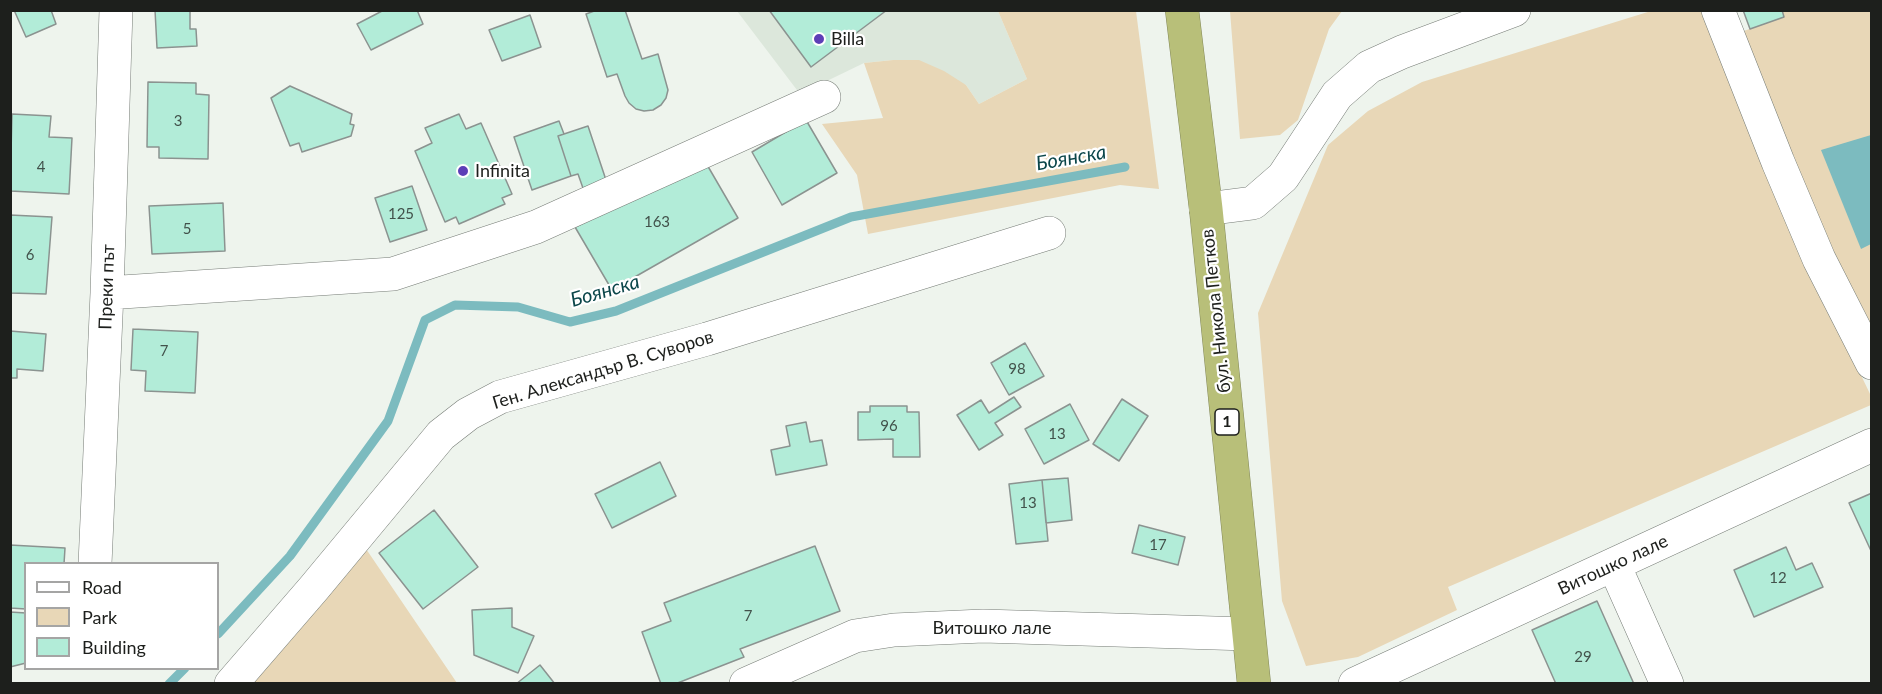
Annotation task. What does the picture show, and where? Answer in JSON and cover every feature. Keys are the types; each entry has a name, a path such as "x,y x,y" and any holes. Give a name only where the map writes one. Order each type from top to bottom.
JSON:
{"highway":[{"name":"бул. Никола Петков","path":"1182,10 1206,209 1254,684"}],"street":[{"name":"Преки път","path":"95,562 116,10"},
{"path":"1206,209 1253,203 1283,177 1337,95 1369,67 1402,52 1514,10"},
{"path":"1718,10 1773,151 1819,258 1872,363"},
{"path":"107,293 393,274 536,227 824,97"},
{"name":"Ген. Александър В. Суворов","path":"231,684 441,435 468,414 500,397 707,339 1049,233"},
{"name":"Витошко лале","path":"1355,684 1872,446"},
{"path":"1614,565 1667,684"},
{"name":"Витошко лале","path":"746,684 855,636 894,630 983,626 1248,634"}],"shaded area":[{"path":"737,11 998,11 1027,79 979,104 966,85 893,60 864,63 800,94"}],"green space":[{"path":"998,11 1136,11 1159,189 1120,185 868,234 857,175 822,124 883,118 864,63 919,60 944,71 966,85 979,104 1027,79"},
{"path":"1230,11 1342,11 1329,29 1298,120 1280,135 1240,139"},
{"path":"1651,11 1702,11 1790,227 1871,396 1871,405 1448,587 1457,610 1358,657 1306,666 1282,601 1258,313 1328,145 1368,111 1422,82"},
{"path":"1782,11 1871,11 1871,340 1738,33 1784,17"},
{"path":"360,540 457,683 239,684"}],"water":[{"path":"1871,135 1871,244 1861,249 1821,150"}],"building":[{"path":"14,10 51,10 56,24 26,37"},
{"path":"155,10 190,10 190,29 196,29 197,46 157,48"},
{"path":"384,10 417,10 423,24 371,50 357,24"},
{"path":"597,10 625,10 642,59 658,54 668,90 661,105 653,110 636,109 625,96 617,74 607,77 586,14"},
{"name":"Billa","path":"769,10 887,10 811,67"},
{"path":"1743,10 1782,10 1784,17 1750,29"},
{"path":"530,15 541,47 502,61 489,30"},
{"path":"148,82 196,83 196,94 209,95 208,159 159,158 159,147 147,147"},
{"path":"290,86 352,114 350,124 354,125 351,136 302,152 299,143 290,146 271,98"},
{"path":"12,114 51,116 49,137 72,138 69,194 10,191"},
{"path":"459,114 466,129 481,123 512,194 502,198 505,204 459,224 456,217 445,222 415,151 432,143 425,128"},
{"path":"806,120 837,173 782,205 752,152"},
{"path":"559,121 564,134 558,136 571,176 532,190 514,137"},
{"path":"588,126 607,183 584,191 578,174 571,176 558,136"},
{"path":"706,163 738,218 612,290 575,227"},
{"path":"412,186 427,230 390,242 375,198"},
{"path":"223,203 225,251 152,254 149,206"},
{"path":"10,215 52,217 46,294 10,293"},
{"path":"133,329 198,332 195,393 145,391 146,371 131,370"},
{"path":"10,331 46,334 43,371 17,369 17,378 10,378"},
{"path":"1025,343 1044,376 1009,395 991,363"},
{"path":"1014,397 1021,407 995,423 1003,435 979,450 957,415 981,400 989,413"},
{"path":"1122,399 1148,416 1119,461 1093,444"},
{"path":"1070,404 1089,440 1044,464 1025,429"},
{"path":"870,406 907,406 907,412 919,412 920,457 893,457 893,439 858,440 858,412 870,412"},
{"path":"806,422 810,442 822,440 827,465 776,475 771,450 790,446 786,426"},
{"path":"660,462 676,496 612,528 595,494"},
{"path":"1068,478 1072,520 1046,523 1042,480"},
{"path":"1042,480 1048,541 1016,544 1009,484"},
{"path":"1872,493 1872,553 1849,503"},
{"path":"434,510 478,567 423,609 379,553"},
{"path":"1139,525 1185,537 1178,565 1132,553"},
{"path":"10,545 65,548 64,562 24,562 24,609 10,608"},
{"path":"815,546 840,611 740,649 744,657 675,684 661,684 642,632 671,621 664,603"},
{"path":"1786,547 1796,570 1812,563 1823,587 1754,617 1734,570"},
{"path":"1597,601 1634,684 1556,684 1532,630"},
{"path":"512,608 512,627 534,636 518,673 474,655 472,610"},
{"path":"10,612 24,613 24,664 10,667"},
{"path":"540,665 555,684 516,684"}],"waterway":[{"name":"Боянска","path":"219,633 290,556 388,421 425,320 455,305 518,307 570,322 616,311 851,217 1125,167"},
{"name":"Боянска","path":"169,684 183,670"}],"place":[{"name":"Billa","path":"819,39"},
{"name":"Infinita","path":"463,171"}]}
